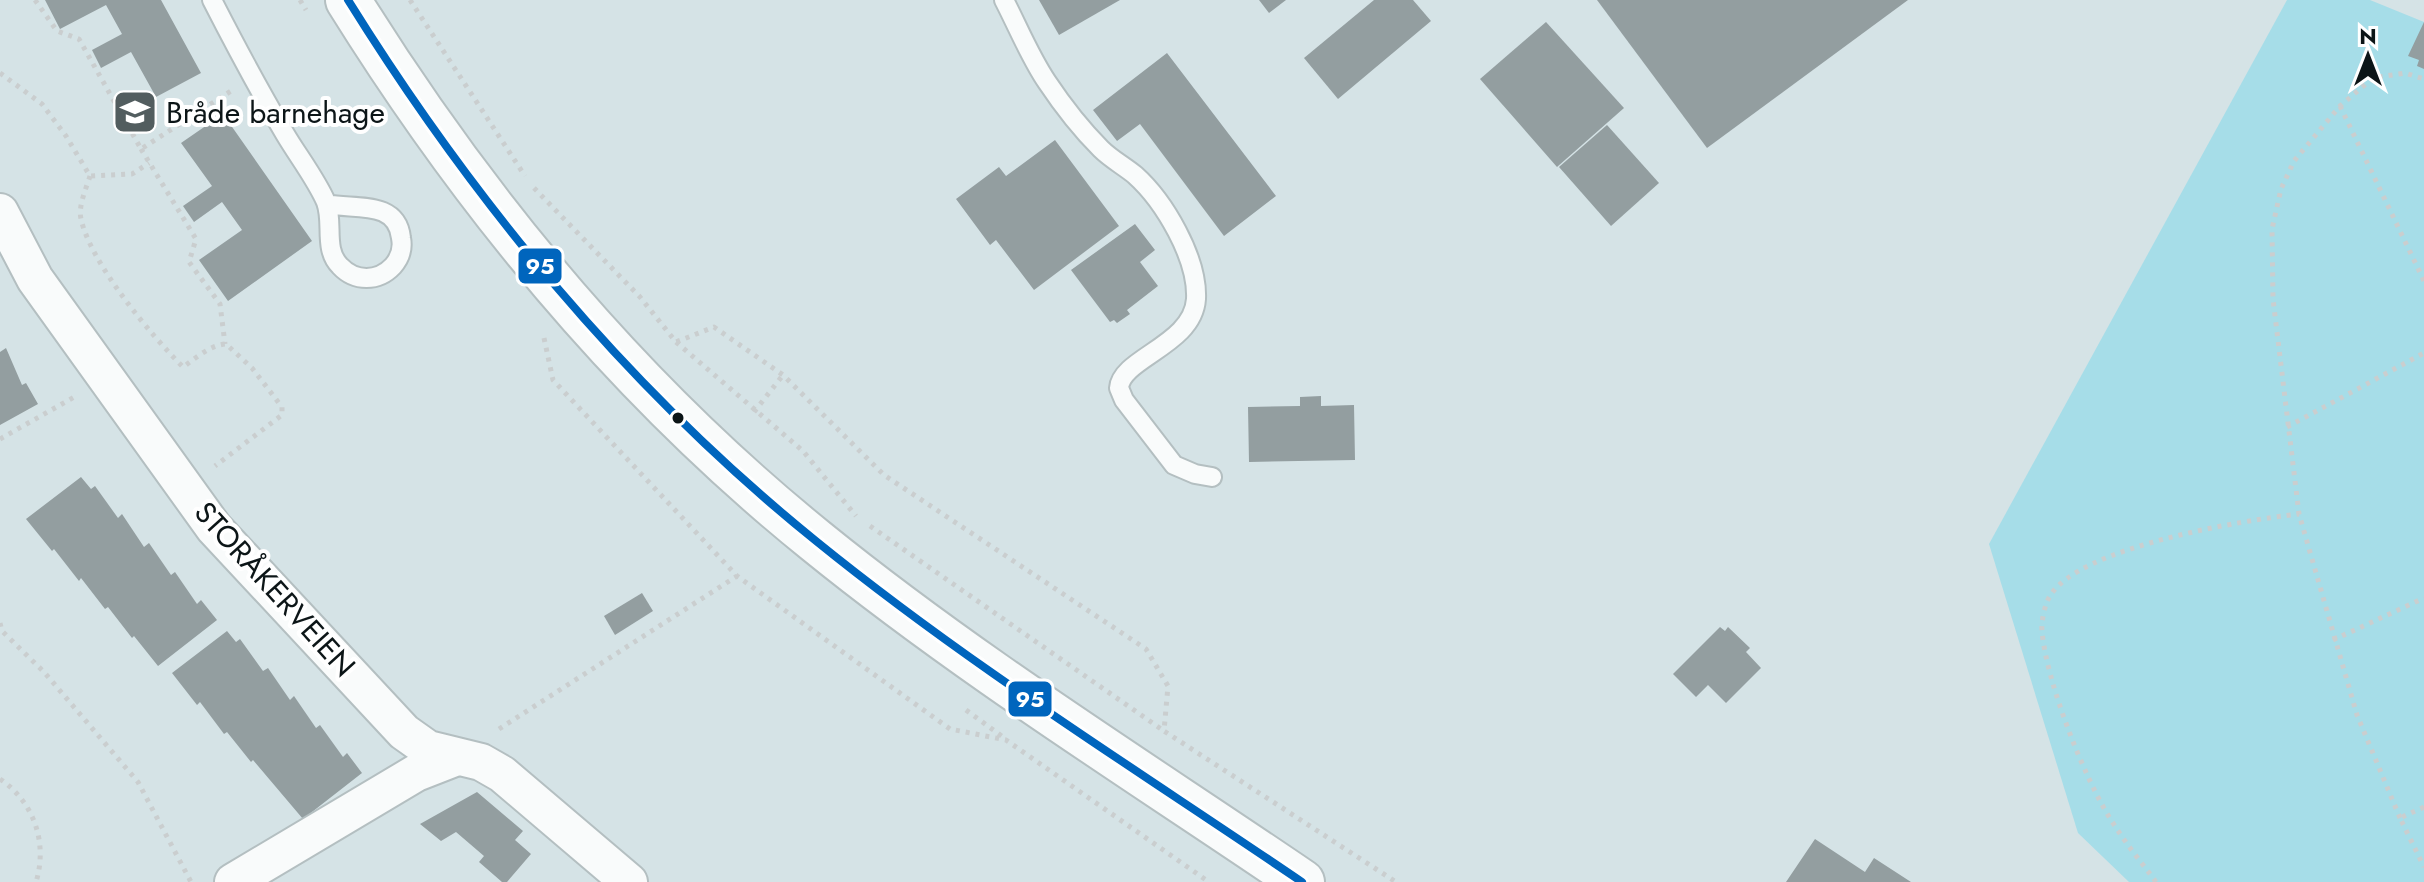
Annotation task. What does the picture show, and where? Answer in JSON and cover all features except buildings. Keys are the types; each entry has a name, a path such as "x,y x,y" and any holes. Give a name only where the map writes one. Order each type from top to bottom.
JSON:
{"main road":[{"path":"348,0 400,84 483,199 594,333 679,420 815,541 943,638 1302,882"}],"street":[{"name":"STORÅKERVEIEN","path":"0,212 35,279 225,539 404,732 428,749 481,762 502,774 629,882"},
{"path":"233,882 416,773 457,757"}],"lane":[{"path":"212,0 252,77 327,204 330,250 336,263 346,273 359,278 374,278 387,272 396,262 401,249 401,235 396,222 386,212 372,207 345,208 327,204"},
{"path":"1004,0 1046,81 1100,148 1152,192 1189,258 1196,297 1189,322 1123,376 1119,388 1124,400 1174,465 1212,477"}],"path":[{"path":"35,0 57,31 79,39 196,239 189,262 220,304 226,344 252,368 282,407 282,415 214,466"},
{"path":"410,0 531,184 640,297 676,342 803,451 856,516"},
{"path":"0,73 42,104 90,176 80,217 99,257 151,334 183,367 219,344 226,344"},
{"path":"2424,79 2405,73 2373,78 2340,106 2294,161 2281,189 2272,229 2273,299 2299,514 2357,715 2424,867"},
{"path":"141,149 252,77"},
{"path":"2340,106 2424,281"},
{"path":"90,176 132,174 149,163"},
{"path":"676,342 714,327 783,375 884,475 1146,649 1168,686 1164,731"},
{"path":"2287,427 2424,353"},
{"path":"754,412 783,375"},
{"path":"0,439 107,379"},
{"path":"2156,882 2112,822 2065,719 2041,628 2050,596 2073,574 2135,548 2216,526 2299,514"},
{"path":"869,525 1164,731 1396,882"},
{"path":"457,757 737,576"},
{"path":"2333,640 2424,598"},
{"path":"0,623 2,631 44,672 138,782 191,882"},
{"path":"0,779 26,804 38,830 42,856 36,882"},
{"path":"2400,818 2424,807"}],"shaded area":[{"path":"2287,0 2370,0 2424,22 2424,882 2129,882 2078,833 1989,544"}],"transit line":[{"name":"95","path":"348,0 448,149 503,221 619,357 747,483 874,587 934,631 1302,882"}],"place":[{"name":"Bråde barnehage","path":"135,112"}]}
